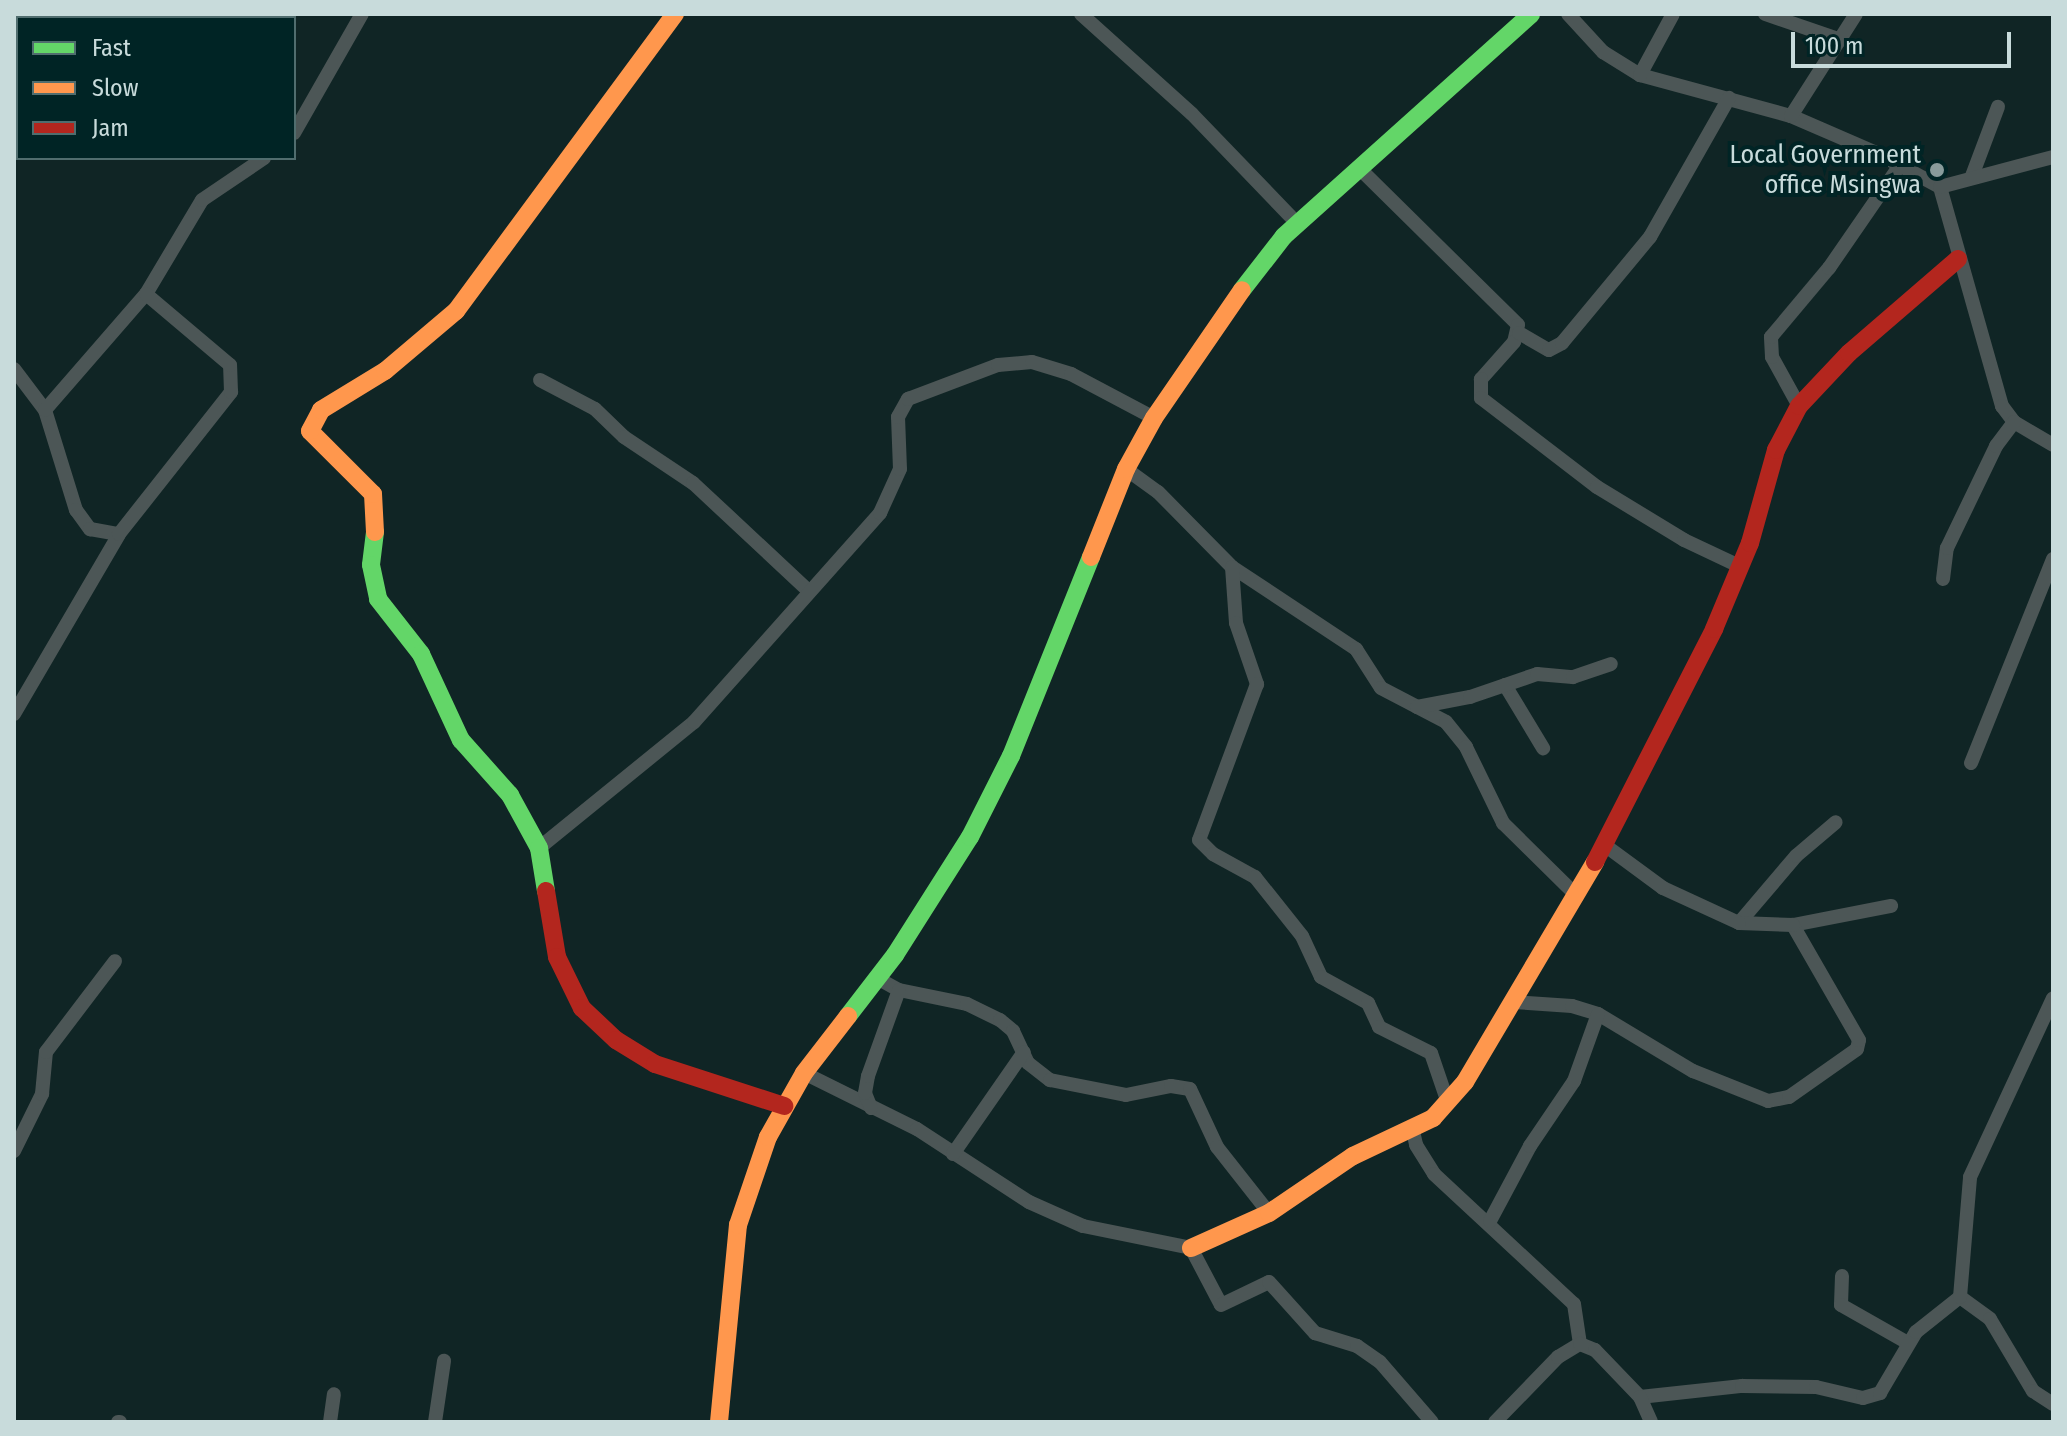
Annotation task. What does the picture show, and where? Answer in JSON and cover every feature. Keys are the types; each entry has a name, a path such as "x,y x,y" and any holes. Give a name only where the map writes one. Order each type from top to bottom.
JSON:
{"street":[{"path":"296,130 362,14"},
{"path":"675,14 642,65 456,311 385,371 321,410 311,423 315,438 373,494 377,510 371,582 378,599 421,654 461,740 510,795 539,848 557,957 582,1008 598,1025 678,1075 784,1106"},
{"path":"1081,14 1192,114 1297,223"},
{"path":"719,1422 729,1277 738,1225 784,1106 804,1073 934,897 1011,756 1126,469 1154,418 1207,335 1297,223 1531,14"},
{"path":"1568,14 1603,52 1640,75 1791,116 1900,165 1940,187 2002,406 2014,422 2053,445"},
{"path":"1640,75 1673,14"},
{"path":"1765,14 1841,40"},
{"path":"1791,116 1856,14"},
{"path":"1359,168 1498,299 1514,317 1519,333 1549,350 1562,343 1656,228 1729,98"},
{"path":"1972,176 1998,107"},
{"path":"1940,187 1972,176 2053,157"},
{"path":"45,410 146,294 202,200 261,160"},
{"path":"1799,406 1772,357 1771,337 1829,268 1900,165"},
{"path":"804,1073 917,1129 1029,1202 1083,1226 1191,1248 1269,1213 1353,1156 1433,1118 1479,1063 1577,896 1741,567 1776,450 1799,406 1880,325 1958,259"},
{"path":"14,714 119,534 179,463 231,392 234,378 223,358 146,294"},
{"path":"1519,333 1481,379 1481,398 1597,487 1684,540 1741,567"},
{"path":"539,848 694,722 886,504 900,469 898,417 908,399 998,365 1032,362 1071,374 1154,418"},
{"path":"14,369 45,410 76,510 90,529 119,534"},
{"path":"540,380 595,409 624,437 693,483 809,591"},
{"path":"1943,579 1947,548 1996,446 2014,422"},
{"path":"1126,469 1158,492 1232,567 1356,649 1381,688 1455,731 1503,823 1577,896"},
{"path":"1971,763 2053,559"},
{"path":"1232,567 1236,623 1257,684 1199,840 1213,854 1255,877 1302,936 1321,977 1368,1003 1379,1027 1431,1053 1447,1100"},
{"path":"1417,707 1544,672 1573,677 1611,664"},
{"path":"1505,685 1543,748"},
{"path":"1739,923 1796,856 1836,822"},
{"path":"1603,844 1663,888 1739,923 1793,925 1891,906"},
{"path":"1514,1002 1598,1014 1662,1055 1752,1097 1768,1101 1789,1097 1859,1045 1793,925"},
{"path":"14,1151 42,1094 46,1052 115,961"},
{"path":"877,978 899,990 954,1000 987,1013 1013,1031 1037,1072 1074,1087 1126,1095 1171,1086 1190,1089 1217,1147 1269,1213"},
{"path":"871,1108 865,1093 868,1076 899,990"},
{"path":"1640,1397 1781,1385 1873,1398 1893,1375 1908,1343 1960,1297 1970,1177 2053,998"},
{"path":"1490,1221 1530,1146 1579,1071 1598,1014"},
{"path":"953,1154 1024,1052"},
{"path":"1412,1127 1416,1145 1434,1174 1490,1221 1515,1254 1574,1304 1580,1344"},
{"path":"1191,1248 1221,1305 1269,1282 1315,1333 1357,1346 1380,1362 1432,1422"},
{"path":"1842,1276 1841,1305 1908,1343"},
{"path":"1960,1297 1990,1319 2033,1391 2053,1404"},
{"path":"1580,1344 1595,1350 1640,1397 1651,1422"},
{"path":"1495,1422 1558,1357 1580,1344"},
{"path":"435,1422 444,1361"},
{"path":"330,1422 334,1394"}],"traffic: fast":[{"path":"1242,290 1284,236 1531,14"},
{"path":"375,532 371,565 378,599 421,654 461,740 510,795 539,848 546,891"},
{"path":"848,1016 895,955 970,837 1011,756 1091,557"}],"traffic: slow":[{"path":"375,532 373,494 310,431 321,410 385,371 456,311 675,14"},
{"path":"1091,557 1126,469 1154,418 1242,290"},
{"path":"1191,1248 1269,1213 1353,1156 1433,1118 1465,1082 1595,862"},
{"path":"719,1422 738,1225 768,1137 804,1073 848,1016"}],"traffic: jam":[{"path":"1595,862 1714,629 1750,543 1776,450 1799,406 1849,353 1958,259"},
{"path":"546,891 557,957 582,1008 616,1040 655,1064 784,1106"}],"place":[{"name":"Local Government office Msingwa","path":"1937,170"}]}
